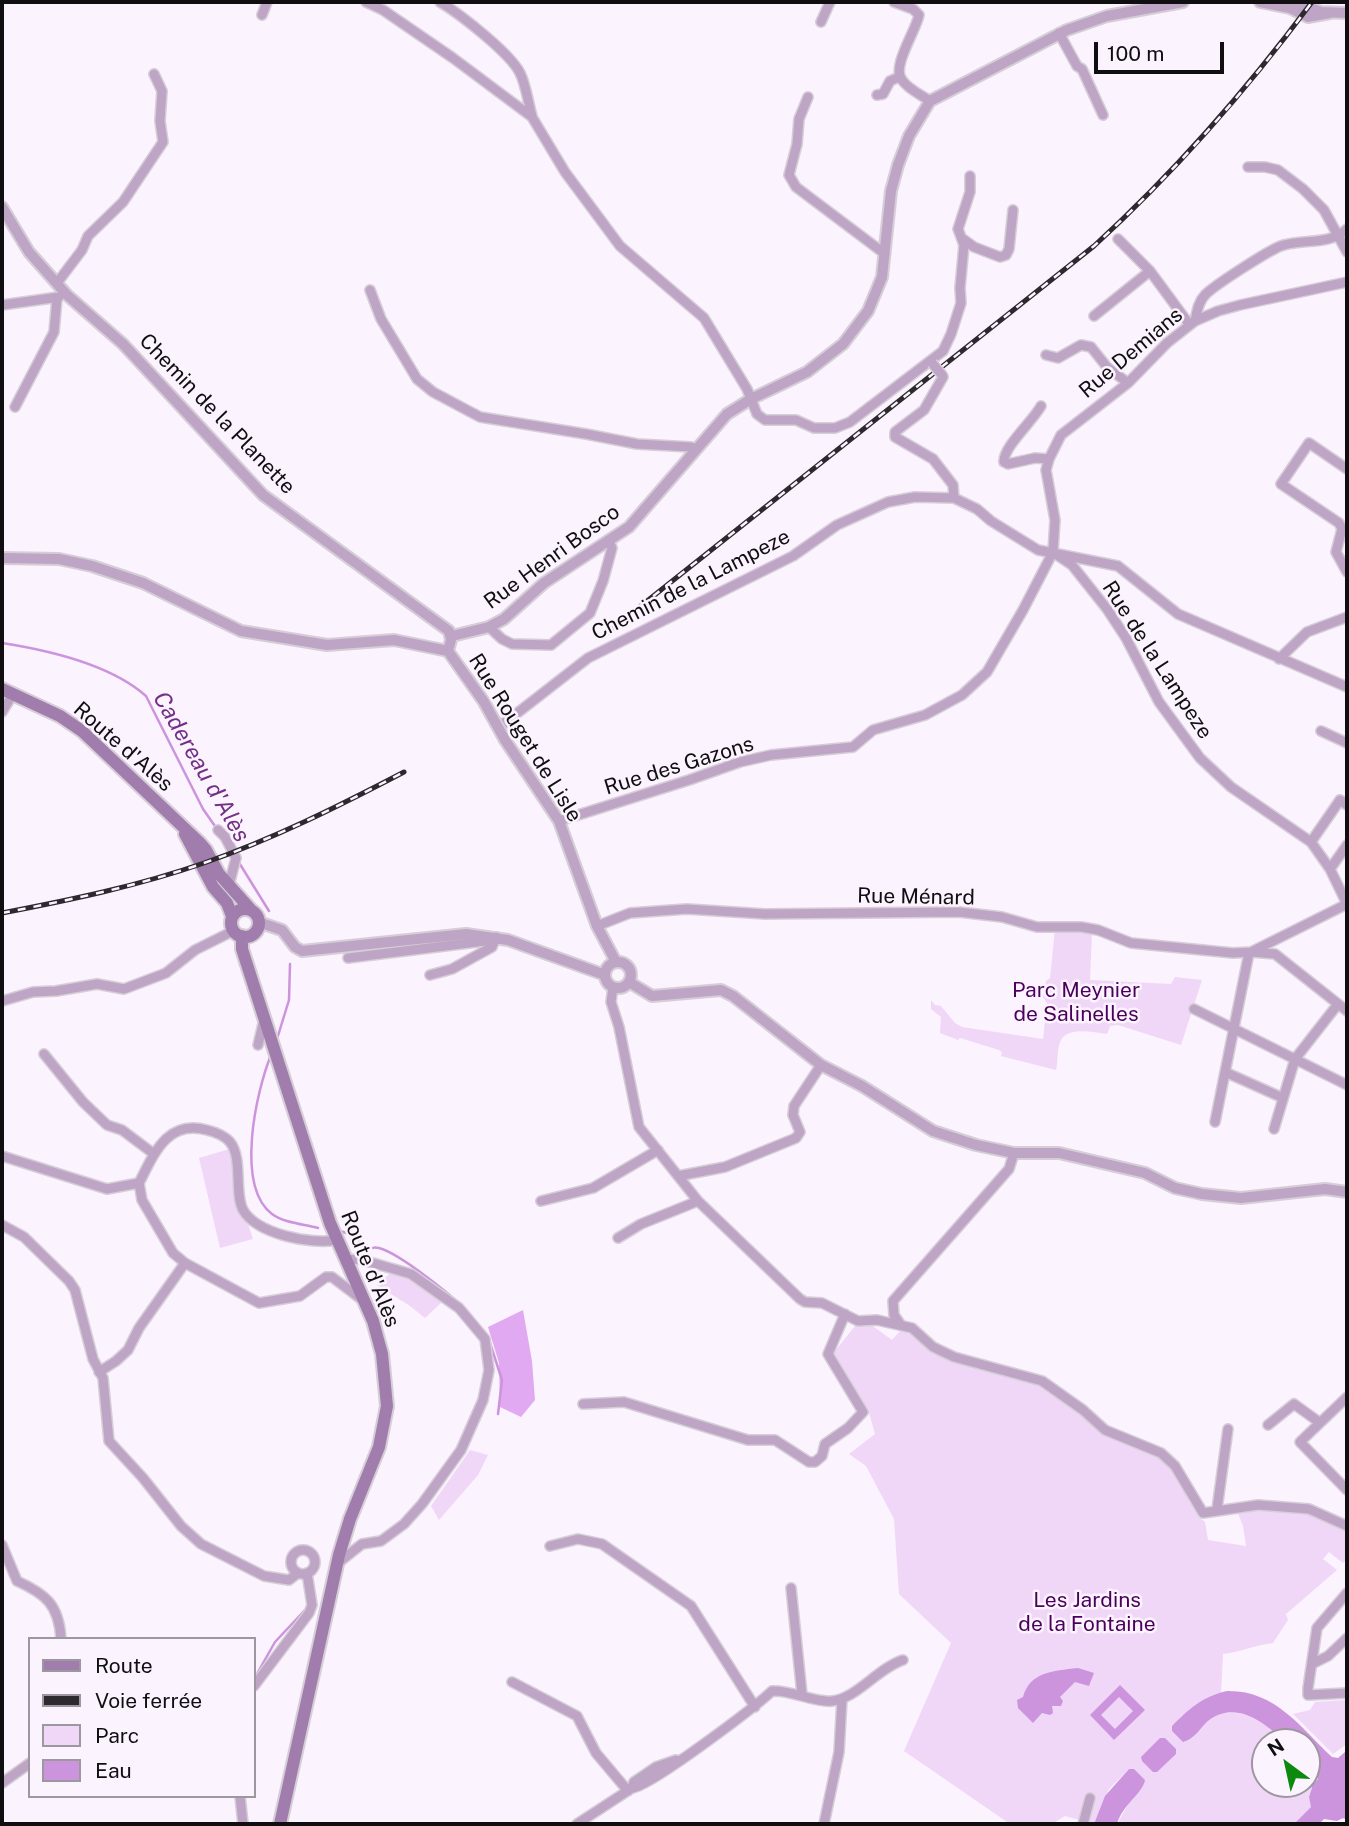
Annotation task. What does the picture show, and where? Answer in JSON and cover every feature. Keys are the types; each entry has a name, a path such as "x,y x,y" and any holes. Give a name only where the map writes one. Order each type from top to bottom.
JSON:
{"main road":[{"name":"Route d'Alès","path":"7,692 60,716 82,731 206,850 212,864 255,916"},
{"name":"Route d'Alès","path":"178,821 213,887 227,903 232,916"},
{"path":"243,909 255,916 253,933 237,933 231,923 232,916 243,909"},
{"name":"Route d'Alès","path":"237,933 327,1215 373,1321 382,1353 387,1406 379,1447 350,1520 337,1564 280,1824"}],"street":[{"path":"262,15 267,2"},
{"path":"366,2 383,10 453,58 532,117"},
{"path":"440,2 454,10 513,63 520,74 532,117 565,172 620,246 704,318 757,414 765,420 796,420 814,428 835,428 850,422 943,351 961,303 963,239"},
{"path":"821,22 830,2"},
{"path":"894,2 913,9 919,15 900,62 899,77"},
{"path":"899,77 930,101 1059,33 1107,16 1177,2"},
{"path":"1260,2 1290,8 1308,17 1347,13"},
{"path":"1295,2 1330,13"},
{"path":"1059,33 1077,66 1082,69 1104,115"},
{"path":"57,283 82,250 88,236 123,202 163,142 160,121 162,91 154,75"},
{"path":"877,95 883,94 890,81 899,77"},
{"path":"808,97 799,119 797,144 789,175 796,187 884,254"},
{"name":"Rue Henri Bosco","path":"452,636 489,627 504,619 544,583 609,541 636,518 727,414 751,399 807,372 844,344 868,311 882,277 891,191 898,165 909,136 930,101"},
{"path":"1248,167 1278,170 1294,182 1324,210 1347,252"},
{"path":"971,176 970,192 958,229 963,239 974,247 1000,257 1006,255 1013,210"},
{"name":"Chemin de la Planette","path":"2,207 29,252 57,283 62,296 123,344 263,495 449,631 452,636"},
{"path":"1118,239 1150,271 1192,322 1204,295 1225,279 1283,245 1309,243 1338,235 1347,229"},
{"path":"1094,316 1150,271"},
{"name":"Rue Demians","path":"1049,459 1061,435 1128,383 1192,322 1240,305 1347,282"},
{"path":"370,290 381,319 416,379 433,392 480,417 637,444 691,447 696,450"},
{"path":"2,305 62,296 54,332 15,407"},
{"path":"1046,355 1058,358 1081,345 1091,347 1107,367 1128,383"},
{"path":"931,361 943,377 924,410 895,432 895,437 933,459 953,485 954,498 977,509 991,522 1038,550 1118,566 1178,614 1347,687"},
{"path":"1041,405 1003,457 1008,464 1035,458 1049,459 1046,470 1055,520 1053,552"},
{"path":"1347,469 1309,443 1281,484 1339,523 1342,529 1336,552 1347,572"},
{"name":"Chemin de la Lampeze","path":"498,728 588,658 793,556 837,525 888,502 915,497 954,498"},
{"path":"489,627 502,639 512,643 551,645 590,613 612,548 609,541"},
{"name":"Rue des Gazons","path":"559,821 740,762 771,755 853,747 873,730 925,715 962,695 987,671 1053,552"},
{"name":"Rue de la Lampeze","path":"1053,552 1072,565 1107,609 1126,638 1159,702 1200,758 1231,787 1311,842 1330,869 1347,904"},
{"path":"2,558 59,559 92,566 143,583 241,631 327,645 394,640 448,651 452,636"},
{"path":"1279,659 1307,632 1347,617"},
{"name":"Rue Rouget de Lisle","path":"448,651 484,702 505,740 559,821 597,926 616,962"},
{"path":"2,712 7,692"},
{"path":"1321,731 1347,743"},
{"path":"1311,842 1344,803"},
{"path":"218,830 225,837 236,858 229,885"},
{"path":"1330,869 1347,845"},
{"path":"1215,1122 1250,952 1347,904"},
{"name":"Rue Ménard","path":"597,926 630,913 687,909 778,914 959,912 1002,918 1037,927 1089,928 1131,943 1233,953 1275,954"},
{"path":"255,916 282,930 295,947 307,951 453,935 496,937 605,975"},
{"path":"2,1001 33,992 97,984 124,989 166,974 195,950 237,933"},
{"path":"348,958 472,943 496,937"},
{"path":"430,975 452,969 492,947 496,937"},
{"path":"1268,942 1275,954 1347,1011"},
{"path":"616,962 629,968 631,975 629,982 620,988 607,982 605,975 608,967 616,962"},
{"path":"629,982 652,996 721,990 733,996 821,1065 862,1086 933,1131 976,1145 1014,1153 1059,1153 1145,1173 1175,1188 1228,1197 1325,1189 1347,1192"},
{"path":"613,987 611,1002 619,1027 639,1127 698,1201 800,1299 822,1303 858,1321 877,1320 912,1328 933,1347 954,1357 1042,1381 1083,1410 1105,1430 1161,1453 1175,1466 1200,1510 1206,1512 1258,1505 1310,1509 1347,1526"},
{"path":"1274,1129 1295,1059 1338,1004"},
{"path":"1194,1009 1347,1085"},
{"path":"258,1045 266,1023"},
{"path":"44,1054 83,1102 107,1125 122,1130 154,1154"},
{"path":"678,1176 725,1167 796,1138 800,1132 793,1115 794,1106 821,1065"},
{"path":"1225,1072 1283,1098"},
{"path":"336,1240 279,1235 260,1226 243,1209 233,1148 223,1136 195,1127 182,1129 162,1142 139,1183 142,1200 173,1253 185,1263 259,1303 300,1296 326,1277 332,1277 365,1302"},
{"path":"541,1201 593,1188 658,1150"},
{"path":"901,1325 894,1315 894,1301 1009,1169 1014,1153"},
{"path":"2,1156 107,1189 139,1183"},
{"path":"618,1238 641,1224 698,1201"},
{"path":"2,1225 24,1237 75,1290 93,1359 103,1378 109,1441 143,1478 180,1526 201,1544 264,1576 289,1580 302,1573 312,1605 309,1613 256,1683"},
{"path":"337,1564 362,1544 382,1541 404,1524 422,1504 461,1450 483,1400 489,1370 485,1339 459,1308 411,1274 359,1259 346,1260"},
{"path":"99,1372 128,1350 139,1328 185,1263"},
{"path":"583,1404 624,1402 748,1440 775,1440 809,1462 815,1462 822,1456 825,1444 848,1428 863,1412 828,1353 845,1314"},
{"path":"1347,1397 1300,1442 1347,1490"},
{"path":"1268,1424 1294,1404 1319,1422"},
{"path":"1217,1509 1228,1429"},
{"path":"550,1546 578,1539 602,1544 691,1606 755,1707"},
{"path":"2,1545 17,1581 40,1592 53,1608 61,1637"},
{"path":"791,1588 802,1694"},
{"path":"1347,1593 1317,1628 1308,1695 1347,1693"},
{"path":"1312,1664 1328,1656 1347,1638"},
{"path":"577,1824 630,1790 634,1782 656,1767 682,1757 755,1707 772,1691 786,1690 828,1702 842,1699 884,1668 903,1660"},
{"path":"513,1682 577,1716 596,1754 630,1790"},
{"path":"824,1824 839,1752 842,1699"},
{"path":"2,1783 28,1764"},
{"path":"240,1798 243,1824"},
{"path":"1083,1824 1090,1798"}],"green space":[{"name":"Parc Meynier de Salinelles","path":"1055,929 1092,932 1090,980 1171,984 1175,977 1202,980 1181,1045 1118,1025 1110,1026 1107,1034 1070,1033 1061,1040 1056,1070 1001,1056 1002,1052 999,1050 940,1033 941,1017 931,1009 931,1000 962,1027 1043,1039 1047,1003 1043,997 1046,981 1050,978"},
{"path":"233,1148 243,1209 253,1239 220,1248 199,1158"},
{"path":"394,1270 426,1286 443,1301 425,1318 377,1285"},
{"name":"Les Jardins de la Fontaine","path":"870,1324 892,1340 900,1331 910,1331 931,1349 1046,1388 1076,1409 1159,1456 1169,1463 1189,1495 1187,1498 1205,1522 1208,1540 1246,1546 1243,1526 1236,1508 1304,1511 1347,1529 1347,1559 1343,1563 1329,1552 1323,1559 1337,1570 1286,1614 1288,1620 1273,1643 1223,1654 1221,1693 1200,1702 1172,1726 1172,1731 1184,1742 1208,1721 1229,1712 1250,1716 1268,1728 1251,1728 1251,1798 1309,1798 1312,1806 1294,1824 1117,1824 1130,1801 1129,1769 1109,1789 1094,1824 1065,1816 1052,1824 1010,1824 904,1751 951,1643 899,1594 894,1519 866,1466 849,1454 875,1434 868,1409 831,1356 855,1326"},
{"path":"470,1450 488,1455 478,1475 439,1520 431,1506"},
{"path":"1347,1700 1347,1744 1333,1754 1321,1742 1321,1728 1307,1728 1293,1714 1310,1710 1315,1702"}],"shaded area":[{"path":"523,1310 532,1361 535,1400 521,1417 500,1407 499,1363 488,1327"}],"water":[{"path":"1078,1668 1094,1673 1089,1686 1075,1682 1060,1697 1063,1701 1061,1706 1052,1706 1053,1713 1050,1715 1042,1713 1033,1723 1018,1708 1017,1700 1023,1697 1031,1682 1043,1674"},
{"path":"1120,1685 1145,1710 1114,1740 1090,1715","holes":["1119,1697 1133,1711 1115,1729 1101,1715"]},
{"path":"1227,1691 1244,1692 1259,1697 1286,1712 1302,1728 1268,1728 1250,1716 1229,1712 1208,1721 1190,1739 1183,1742 1172,1731 1172,1726 1197,1704"},
{"path":"1160,1738 1165,1738 1176,1749 1176,1754 1157,1772 1153,1772 1141,1757"},
{"path":"1321,1746 1332,1757 1338,1758 1347,1753 1347,1816 1337,1821 1324,1819 1319,1824 1294,1824 1311,1807 1309,1798 1321,1798"},
{"path":"1129,1769 1134,1769 1145,1780 1140,1790 1123,1811 1117,1824 1094,1824 1105,1796"}],"waterway":[{"name":"Cadereau d'Alès","path":"2,643 78,660 115,676 146,696 203,809 217,829"},
{"name":"Cadereau d'Alès","path":"238,861 269,911"},
{"name":"Cadereau d'Alès","path":"277,1039 289,1000 290,964"},
{"name":"Cadereau d'Alès","path":"271,1055 255,1114 251,1161 254,1183 261,1201 272,1214 318,1228"},
{"name":"Cadereau d'Alès","path":"340,1231 369,1247 388,1252 414,1268 472,1317"},
{"name":"Cadereau d'Alès","path":"489,1340 502,1380 498,1414"},
{"name":"Cadereau d'Alès","path":"256,1675 275,1642 305,1610"}],"railway":[{"path":"603,636 1094,246 1154,188 1209,129 1312,2"},
{"path":"2,913 129,886 204,863 306,821 404,772"}]}
